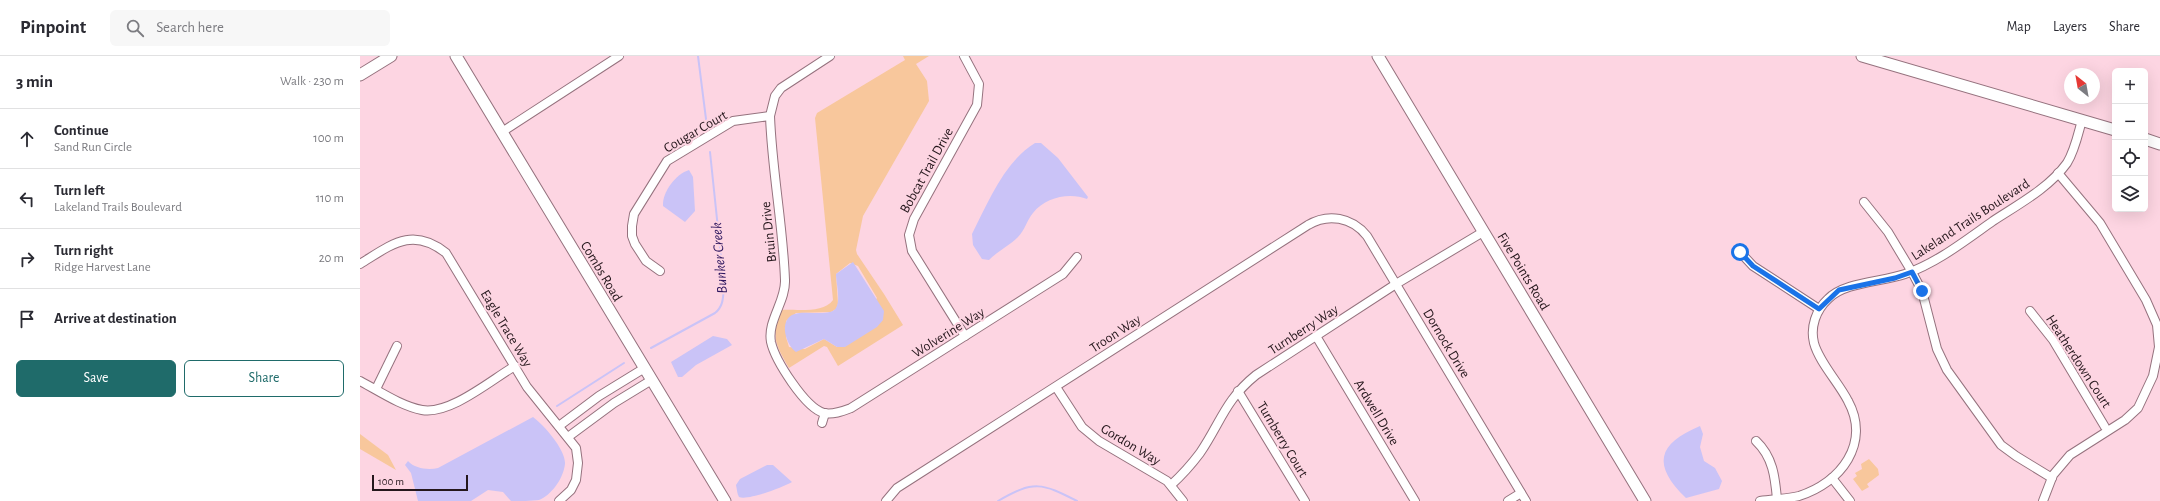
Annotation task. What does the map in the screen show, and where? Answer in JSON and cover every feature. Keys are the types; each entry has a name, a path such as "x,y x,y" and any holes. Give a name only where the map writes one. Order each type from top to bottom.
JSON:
{"street":[{"path":"360,75 391,56"},
{"name":"Combs Road","path":"456,56 650,381 725,501"},
{"path":"502,132 620,56"},
{"name":"Bruin Drive","path":"825,413 812,407 803,398 774,350 771,340 771,329 786,282 770,116 775,96 781,88 830,56"},
{"name":"Bobcat Trail Drive","path":"964,56 979,84 977,105 914,219 909,235 914,255 965,336"},
{"name":"Five Points Road","path":"1378,56 1645,501"},
{"path":"1862,56 2112,129"},
{"name":"Cougar Court","path":"660,271 646,261 635,244 632,236 632,226 634,214 667,161 733,121 770,116"},
{"name":"Lakeland Trails Boulevard","path":"1819,309 1839,290 1895,278 1912,272 1965,240 2037,191 2058,173 2069,158 2082,120"},
{"path":"2148,141 2160,144"},
{"path":"2043,501 2052,478 2060,466 2072,453 2125,420 2136,411 2146,394 2158,362 2158,332 2149,304 2100,223 2058,173"},
{"path":"1864,202 1888,232 1922,291 1937,349 1947,370 2001,445 2052,478"},
{"name":"Dornock Drive","path":"1330,218 1350,222 1362,230 1526,501"},
{"name":"Troon Way","path":"886,501 894,490 1308,224 1316,220 1330,218"},
{"name":"Turnberry Way","path":"1171,485 1195,459 1223,412 1238,391 1256,375 1396,284 1483,232"},
{"name":"Eagle Trace Way","path":"360,264 398,241 420,239 430,242 446,253 530,390 576,448 578,469 574,484 561,500"},
{"path":"1740,252 1753,266 1819,309 1814,320 1814,343 1848,401 1856,426 1856,439 1851,456 1841,471 1808,493 1760,501"},
{"name":"Wolverine Way","path":"825,413 838,413 851,408 1063,274 1077,257"},
{"name":"Heatherdown Court","path":"2030,311 2053,340 2105,427"},
{"name":"Ardwell Drive","path":"1316,336 1415,501"},
{"path":"376,389 397,346"},
{"path":"360,381 415,408 437,410 452,404 515,366"},
{"path":"560,426 599,396 643,368"},
{"path":"568,437 614,402 650,381"},
{"name":"Gordon Way","path":"1056,387 1080,424 1094,438 1160,476 1171,485 1183,501"},
{"name":"Turnberry Court","path":"1238,391 1305,501"},
{"path":"822,423 825,413"},
{"path":"1756,441 1765,451 1771,463 1777,499"},
{"path":"1832,478 1850,501"},
{"path":"1508,501 1521,493"}],"shaded area":[{"path":"903,56 929,56 916,64 927,81 929,101 863,216 856,250 857,254 903,325 838,366 827,347 824,346 789,368 780,353 775,334 781,310 816,309 829,304 833,300 815,118 817,113 905,60","holes":["850,263 858,266 877,298 837,347 824,339 805,349 789,347 786,337 786,321 796,313 831,312 836,309 838,304 836,274"]},
{"path":"1035,143 1041,143 1058,158 1088,197 1087,199 1073,196 1058,197 1044,203 1033,213 1015,240 989,260 982,259 973,245 972,234 998,184 1006,172 1024,151"},
{"path":"689,170 693,177 695,211 685,222 663,206 663,201 667,190 675,179 679,175"},
{"path":"853,262 884,311 883,320 877,327 845,347 837,347 824,339 796,352 792,349 785,334 788,318 797,313 822,313 833,311 836,308 838,301 836,274"},
{"path":"713,336 727,339 732,345 696,365 682,377 678,377 671,362"},
{"path":"533,417 554,438 562,452 565,464 563,473 557,485 546,496 539,500 511,501 503,492 488,490 471,501 418,501 411,473 405,465 408,461 414,466 422,468 438,468"},
{"path":"1700,426 1703,434 1700,447 1704,461 1715,468 1722,481 1719,489 1686,498 1675,486 1668,475 1664,465 1664,456 1668,448 1675,440"},
{"path":"360,434 388,455 396,470 360,449"},
{"path":"1869,459 1878,469 1879,475 1867,484 1869,487 1862,491 1853,479 1857,476 1855,473 1862,469 1861,464"},
{"path":"767,465 773,465 792,482 774,490 750,497 739,497 736,485 740,479"}],"waterway":[{"name":"Bunker Creek","path":"698,56 706,119"},
{"name":"Bunker Creek","path":"651,348 715,313 722,304 724,286 710,152"},
{"name":"Bunker Creek","path":"557,406 624,363"},
{"path":"998,501 1010,494 1030,487 1038,486 1055,490 1077,501"}],"route":[{"path":"1740,252 1753,266 1819,309 1839,290 1895,278 1912,272 1922,291"}]}
